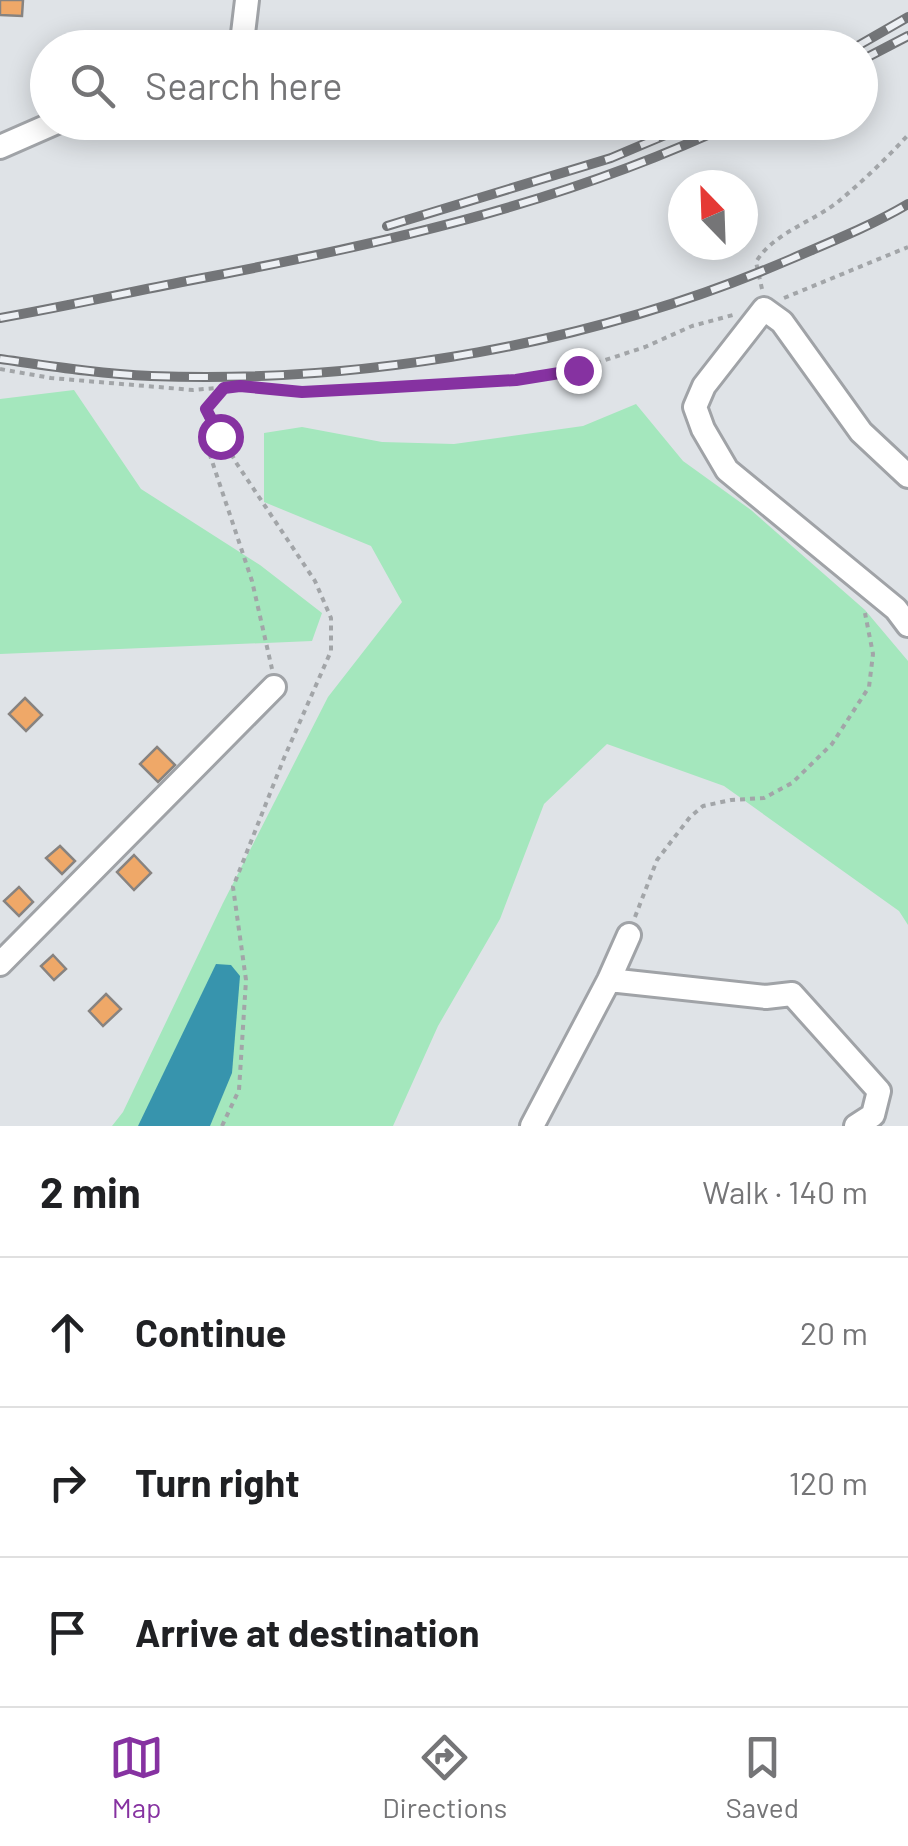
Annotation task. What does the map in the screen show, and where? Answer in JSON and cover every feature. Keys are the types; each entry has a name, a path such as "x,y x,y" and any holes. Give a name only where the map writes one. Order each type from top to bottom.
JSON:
{"street":[{"path":"241,30 247,0"},
{"path":"0,147 30,134"},
{"path":"908,476 862,432 772,304 704,386 695,406 703,429 727,470 860,578 896,609 908,625"},
{"path":"0,964 274,687"},
{"path":"532,1126 629,935"},
{"path":"609,980 766,997 792,994 879,1091 873,1116 856,1126"}],"path":[{"path":"772,304 756,262 759,256 836,204 908,135"},
{"path":"0,369 51,378 193,390 240,386 302,392 516,380 578,370 692,326 772,304 908,247"},
{"path":"224,388 206,409 207,446 252,580 274,687"},
{"path":"206,409 237,464 316,581 331,618 330,651 233,887 246,980 239,1090 222,1126"},
{"path":"629,935 657,860 690,816 703,806 764,798 792,783 839,734 869,687 873,654 860,578"}],"green space":[{"path":"74,390 141,489 260,565 322,613 312,641 0,654 0,399"},
{"path":"636,404 683,461 751,510 865,610 908,661 908,925 899,911 724,786 607,744 544,804 500,919 438,1026 393,1126 112,1126 123,1112 328,697 402,602 371,546 264,502 264,433 302,427 382,442 454,444 583,426"}],"water":[{"path":"216,964 231,965 240,976 232,1073 210,1126 138,1126"}],"building":[{"path":"0,0 23,0 22,16 0,15"},
{"path":"25,698 42,715 26,731 9,714"},
{"path":"157,747 175,765 158,782 140,764"},
{"path":"60,846 75,861 62,874 46,858"},
{"path":"134,855 151,873 134,890 117,872"},
{"path":"19,887 33,902 19,916 4,901"},
{"path":"53,955 66,969 54,980 41,966"},
{"path":"106,994 121,1009 103,1026 89,1011"}],"railway":[{"path":"878,34 908,17"},
{"path":"878,52 908,36"},
{"path":"387,226 611,158 654,140"},
{"path":"0,318 398,237 603,177 695,140"},
{"path":"0,359 132,375 232,377 396,365 478,352 638,314 716,289 835,240 908,204"}],"route":[{"path":"220,436 206,409 224,388 302,392 516,380 578,370"}]}
